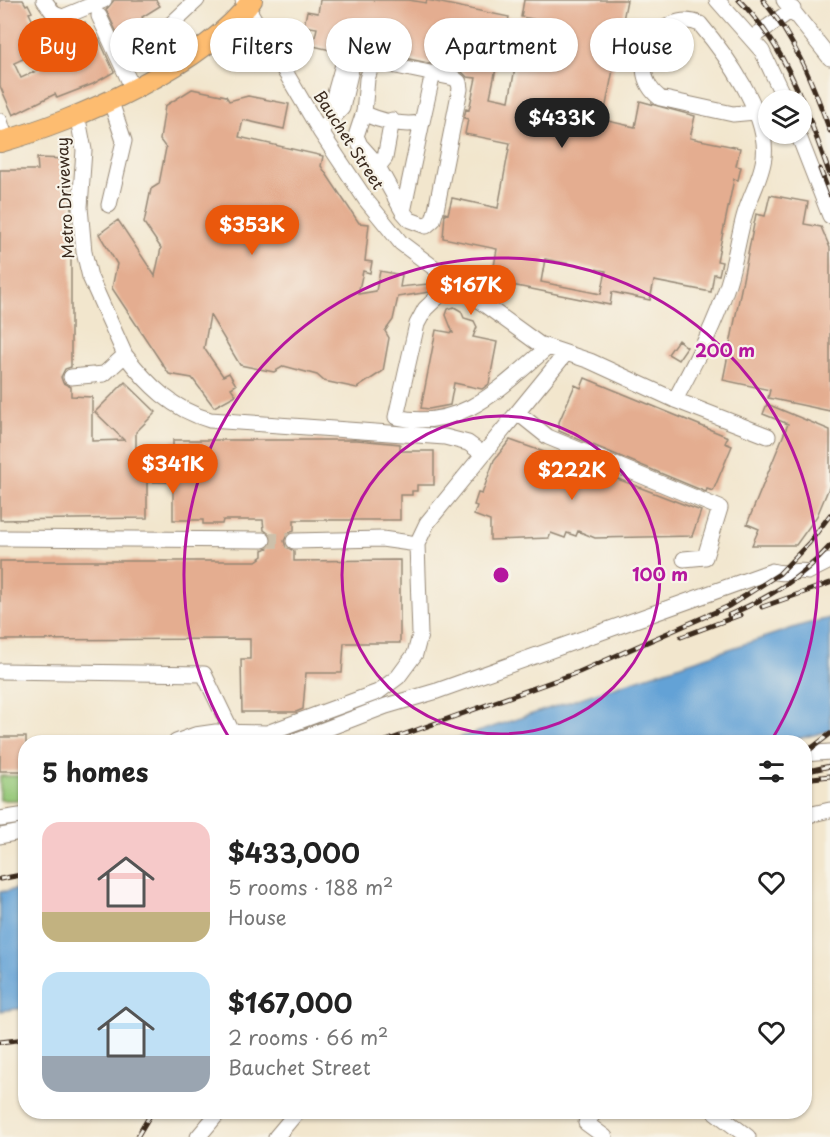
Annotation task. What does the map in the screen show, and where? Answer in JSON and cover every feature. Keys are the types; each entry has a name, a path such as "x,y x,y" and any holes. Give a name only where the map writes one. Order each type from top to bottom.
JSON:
{"main road":[{"path":"198,50 220,34 247,2"},
{"path":"3,141 76,114 133,89 164,72"}],"street":[{"path":"44,0 54,14 63,17 100,5 133,89"},
{"path":"178,18 197,0"},
{"path":"717,0 762,51 780,90"},
{"name":"Bauchet Street","path":"247,2 320,131 383,222 401,243 451,285 532,341 572,355 675,400 768,436"},
{"path":"752,39 789,4 830,58"},
{"path":"675,400 721,306 744,216 764,157 755,112 744,84 723,51 700,24 685,22 666,27 654,38 645,53 646,82 650,91 660,98 733,114 755,112"},
{"path":"369,72 364,112 356,136 360,146 376,163 403,212 410,220 426,226 433,220 440,194 460,89 459,82 454,78 412,69"},
{"path":"320,131 342,108 350,72"},
{"path":"403,212 433,74"},
{"path":"109,205 124,141 110,99"},
{"path":"364,112 374,118 413,125 422,122"},
{"name":"Metro Driveway","path":"76,114 84,150 80,207 84,252 90,277 125,355 145,381 162,396 179,408 210,420 445,437 468,442 483,454"},
{"path":"376,163 381,163 385,158 392,120"},
{"path":"0,121 3,141"},
{"path":"802,144 830,216"},
{"path":"451,285 426,309 417,324 396,417 412,421 453,416 492,396 547,348"},
{"path":"71,377 99,376 125,355"},
{"path":"195,735 232,732 254,735 267,733 378,692 398,677 414,654 420,635 417,544 427,523 518,412 572,355"},
{"path":"518,412 548,437 720,508 705,557 684,559"},
{"path":"0,538 263,540"},
{"path":"294,541 382,539 417,544"},
{"path":"310,735 386,706 448,687 772,571 778,574 800,569 808,572 830,561"},
{"path":"0,671 204,674 232,732"},
{"path":"812,753 830,752"},
{"path":"812,814 830,810"},
{"path":"0,819 18,816"},
{"path":"0,836 18,833"},
{"path":"198,1137 213,1119"},
{"path":"276,1137 291,1119"},
{"path":"589,1119 586,1123 605,1137"},
{"path":"724,1119 748,1137"}],"green space":[{"path":"0,776 18,776 18,800 0,800"}],"water":[{"path":"830,618 830,731 812,735 468,735 802,625"},
{"path":"18,889 18,1009 0,1011 0,892"}],"building":[{"path":"0,0 23,0 32,12 29,13 31,18 18,18 18,61 14,63 21,78 34,72 98,72 99,39 110,63 110,72 114,72 93,84 57,98 55,94 13,115 0,86"},
{"path":"114,0 156,0 160,6 143,18 110,18 106,10"},
{"path":"320,0 409,0 426,3 427,0 509,17 424,18 424,62 412,60 412,18 326,18 326,49 314,46 317,28 314,28 314,18 306,18 307,11 318,13"},
{"path":"524,0 627,0 623,18 590,18 590,72 613,72 603,120 635,127 640,101 695,116 690,138 740,148 736,166 741,167 738,180 734,179 717,261 722,262 719,275 714,274 711,292 654,281 650,300 612,292 610,305 507,284 493,289 474,285 461,277 493,272 497,249 443,238 445,213 448,214 452,198 498,208 510,143 465,134 468,119 464,118 466,109 469,110 476,78 467,77 462,72 495,72 490,97 509,101 514,72 578,72 578,18 521,17","holes":["545,259 606,271 601,294 541,282"]},
{"path":"192,89 226,96 229,101 248,96 289,104 284,129 243,120 239,137 323,156 321,166 359,223 369,224 365,261 372,262 370,273 363,271 358,294 376,291 380,271 402,275 400,287 438,283 429,292 398,297 393,320 385,331 389,338 383,371 357,388 324,381 317,375 284,366 274,372 240,365 210,315 204,348 223,376 229,373 236,385 231,388 236,395 214,407 192,378 169,374 112,288 117,264 99,234 118,220 155,276 161,248 144,223 151,189 159,184 166,148 160,140 165,106"},
{"path":"37,158 68,159 67,190 71,190 71,367 65,369 61,377 63,383 71,387 71,396 92,397 92,441 124,440 95,412 125,382 156,412 136,432 136,466 173,466 173,440 357,440 400,444 400,451 434,451 434,485 417,485 417,491 412,491 412,495 400,495 400,520 294,520 294,531 288,533 284,541 286,547 294,551 294,561 400,560 400,643 344,643 342,673 306,673 303,709 296,712 242,712 241,659 250,659 250,639 0,640 0,561 256,561 263,556 263,550 268,548 273,541 271,535 264,530 263,520 223,520 222,524 203,524 203,520 173,520 173,482 147,482 147,518 0,520 0,170 38,170"},
{"path":"770,195 808,202 804,224 821,227 830,248 830,411 768,398 770,390 723,380 756,214 765,216"},
{"path":"454,307 461,311 464,318 474,321 477,327 473,337 497,342 489,384 482,389 454,383 450,405 429,409 421,408 436,330 453,333 446,315 448,309"},
{"path":"678,340 687,347 678,360 668,354"},
{"path":"585,378 728,437 725,443 732,446 713,491 707,489 706,492 559,431 559,422 575,385 581,388"},
{"path":"767,404 830,430 830,485 817,516 796,545 752,545 759,529 747,524 788,424 763,414"},
{"path":"510,440 575,463 576,460 590,465 589,468 701,511 692,536 595,538 578,531 576,536 567,533 565,538 551,533 549,538 490,540 490,521 474,515 477,506 474,505 478,493 482,494 494,460"},
{"path":"0,737 18,737 18,771 0,771"}],"tunnel":[{"path":"263,540 294,541"}],"railway":[{"path":"739,0 771,39 783,60 804,105 830,175"},
{"path":"763,0 794,46 830,131"},
{"path":"820,169 830,195"},
{"path":"403,735 579,672 729,606 779,574 809,543 830,515"},
{"path":"729,615 784,586 808,568 830,546"},
{"path":"762,607 830,583"},
{"path":"681,637 740,615"},
{"path":"812,748 830,734"},
{"path":"812,770 830,766"},
{"path":"812,778 830,776"},
{"path":"0,879 18,876"},
{"path":"0,1042 18,1040"},
{"path":"137,1137 148,1119"}]}
